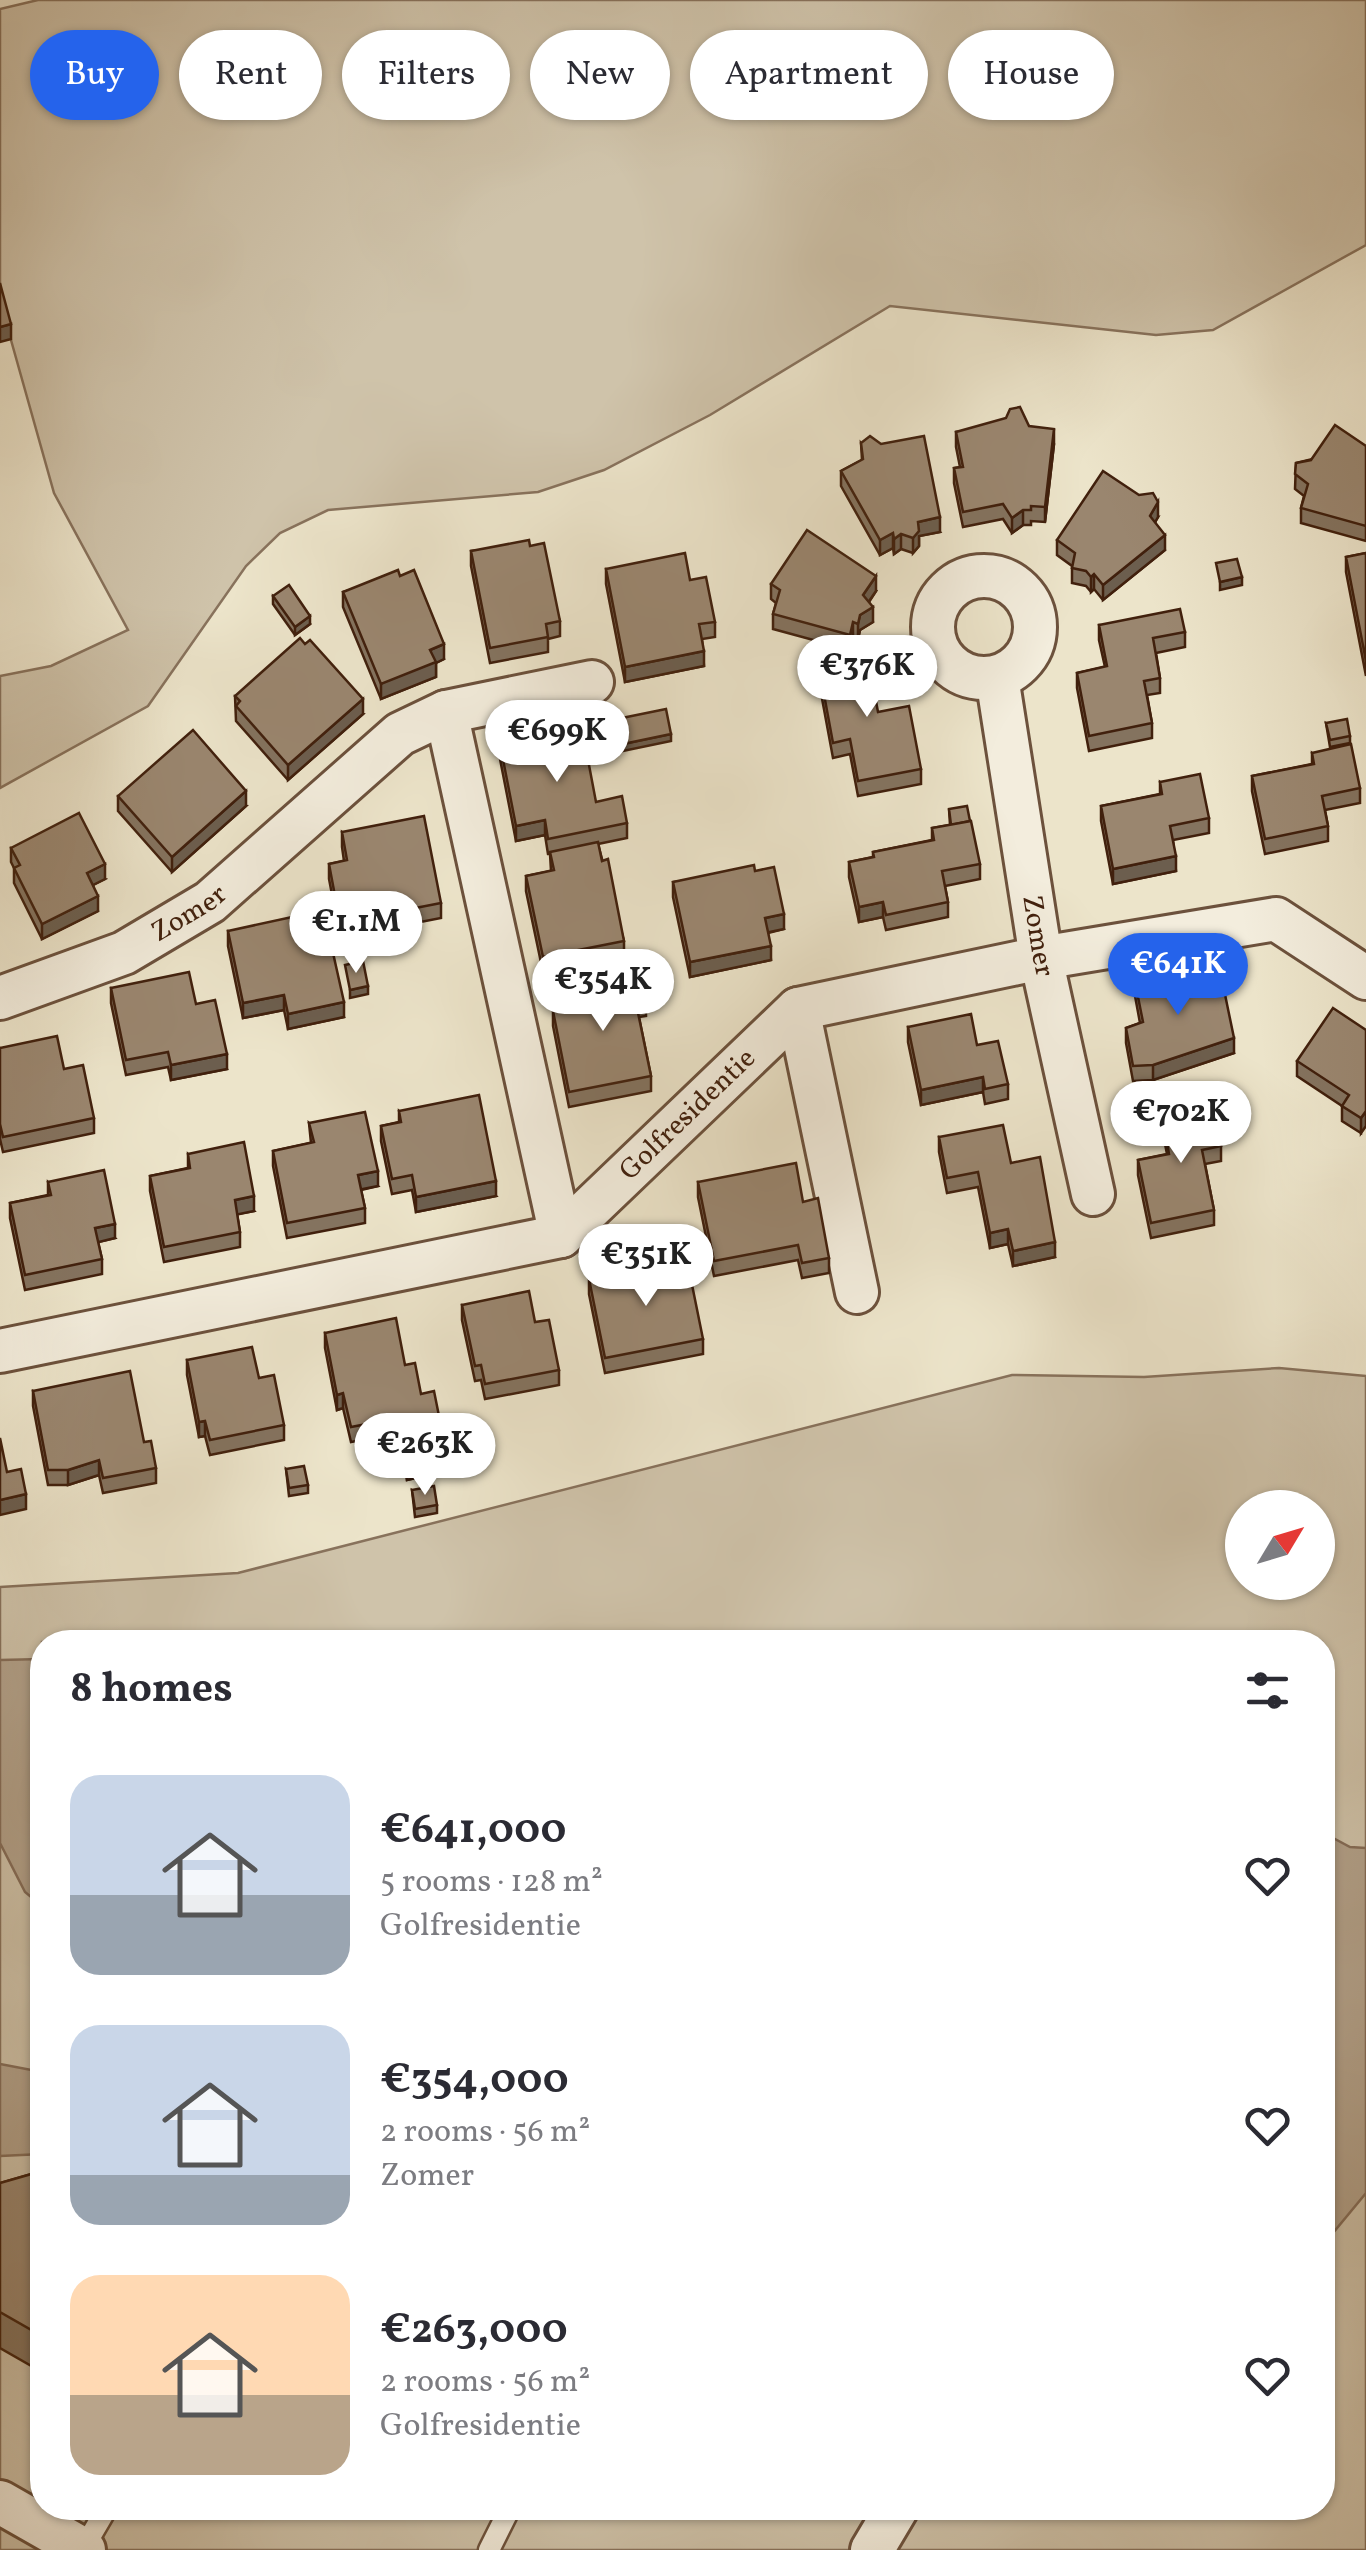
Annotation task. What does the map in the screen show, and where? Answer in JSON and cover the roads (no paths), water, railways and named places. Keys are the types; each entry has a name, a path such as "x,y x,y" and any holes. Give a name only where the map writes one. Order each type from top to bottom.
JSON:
{"street":[{"name":"Zomer","path":"996,677 1040,958 1093,1194"},
{"name":"Zomer","path":"0,998 124,953 210,902 400,734 446,712 592,682"},
{"path":"0,1350 561,1236 446,712"},
{"path":"857,1292 798,1009 1040,958 1276,919 1366,978"},
{"name":"Golfresidentie","path":"561,1236 798,1009"},
{"path":"0,2502 30,2519"},
{"path":"32,2520 84,2550"},
{"path":"872,2550 890,2520"}],"lane":[{"path":"84,2550 100,2520"},
{"path":"489,2550 504,2520"}]}
